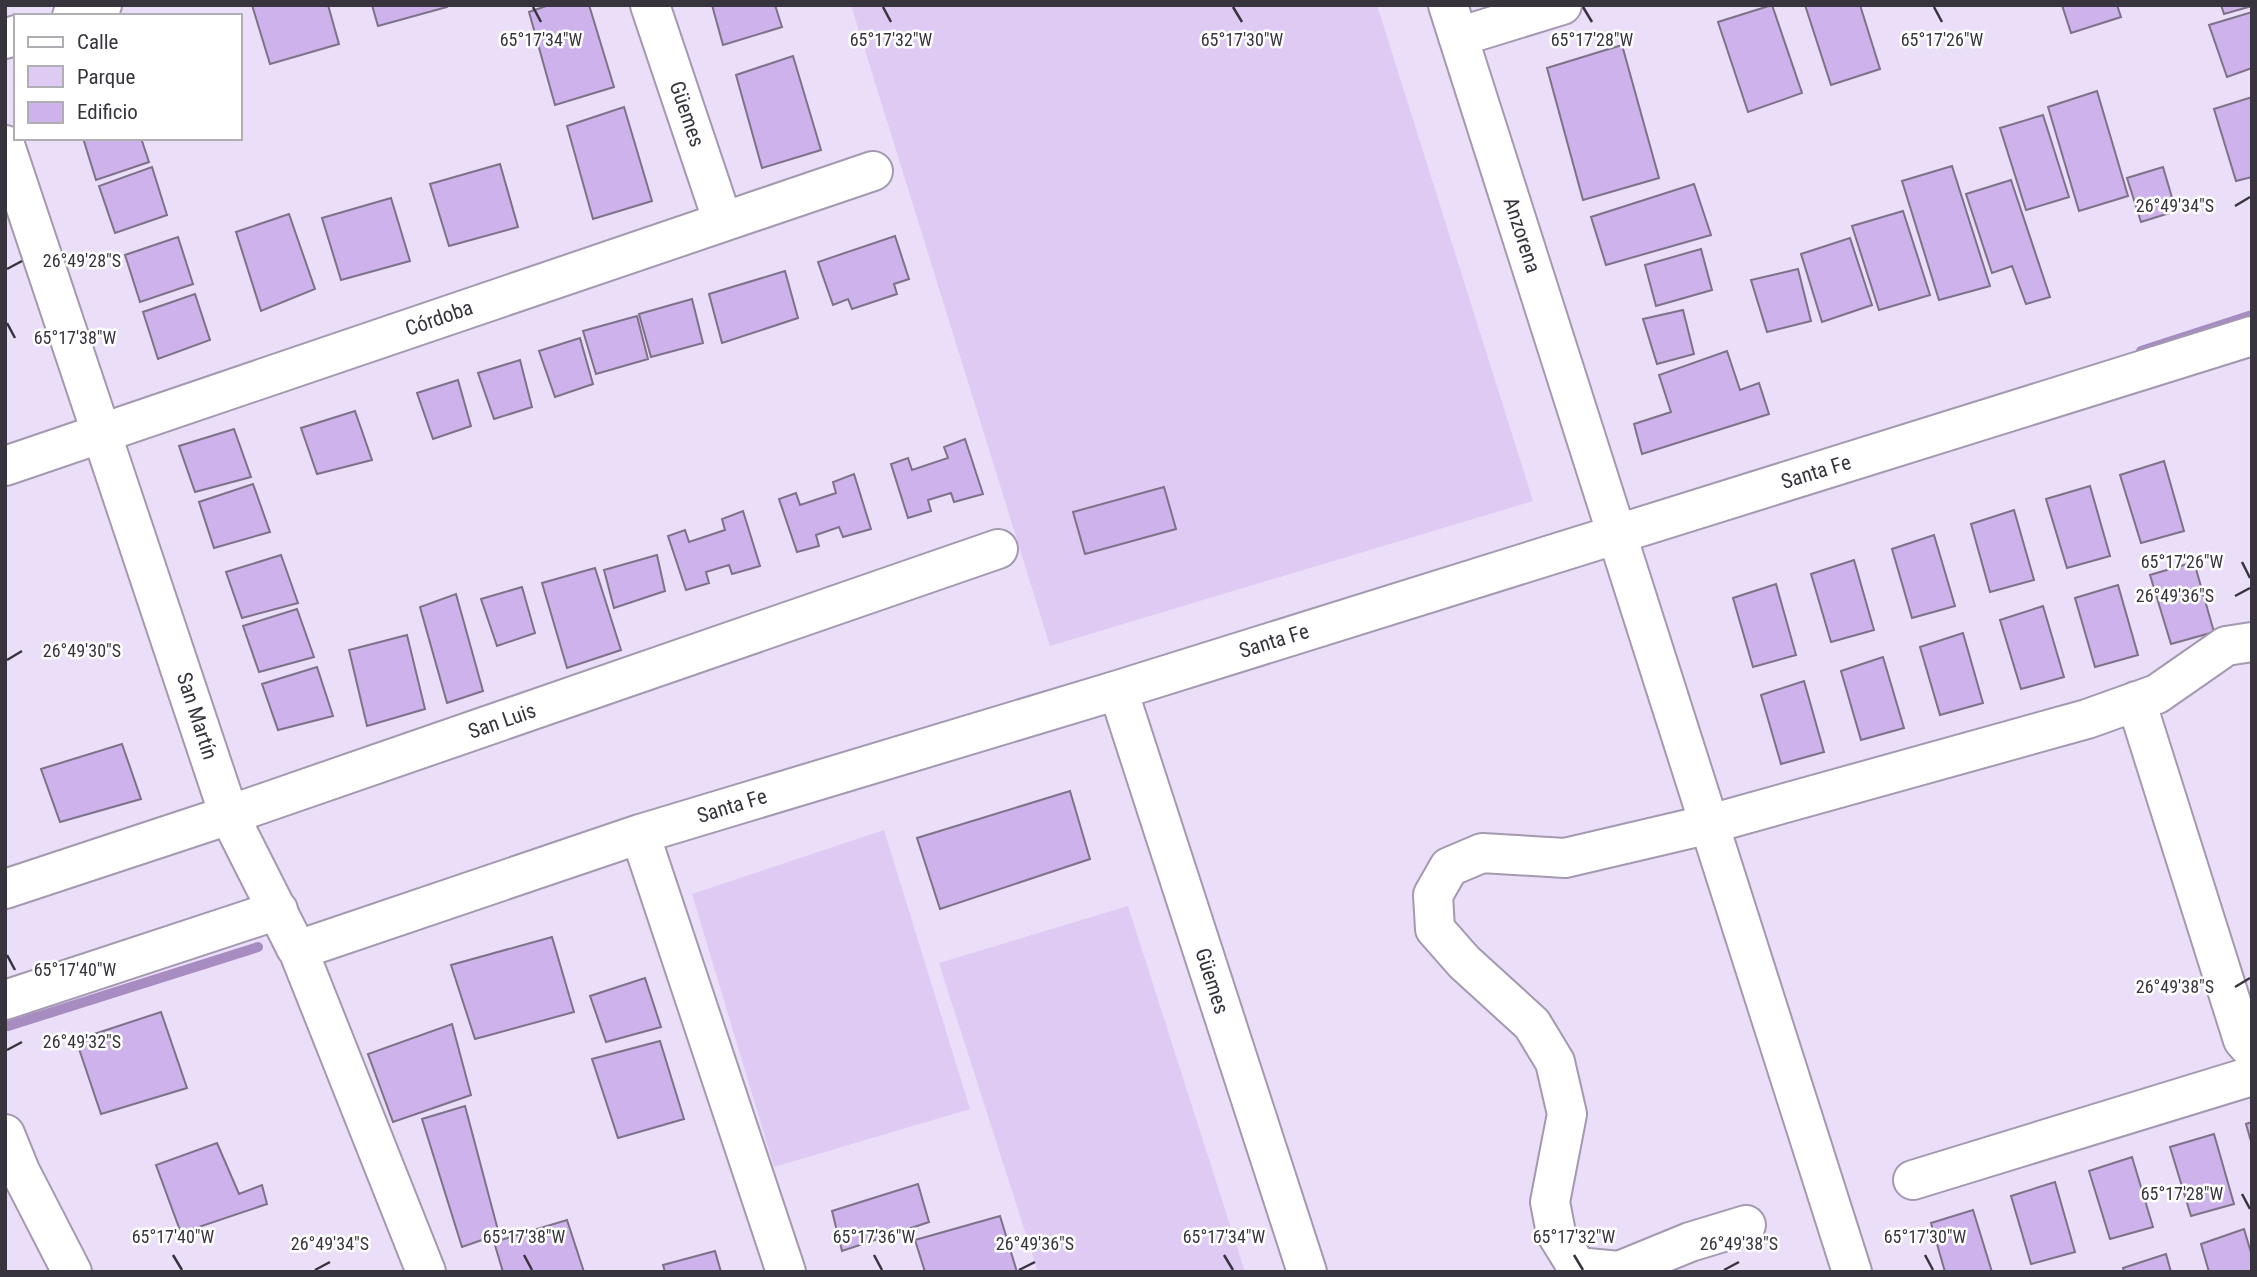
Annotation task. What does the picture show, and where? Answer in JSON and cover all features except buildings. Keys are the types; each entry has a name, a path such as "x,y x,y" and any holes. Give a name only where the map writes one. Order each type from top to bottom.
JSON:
{"street":[{"path":"77,14 102,5"},
{"name":"Güemes","path":"650,5 723,222"},
{"path":"1453,21 1562,5"},
{"name":"Anzorena","path":"1453,21 1852,1272"},
{"name":"San Martín","path":"5,145 229,815 298,950 426,1272"},
{"name":"Córdoba","path":"5,466 873,171"},
{"name":"Santa Fe","path":"298,950 640,834 1118,690 1616,531 2252,336"},
{"name":"San Luis","path":"5,889 229,815 998,549"},
{"path":"1746,1225 1690,1242 1619,1271 1577,1267 1556,1233 1550,1202 1566,1114 1555,1062 1532,1024 1464,962 1435,929 1433,895 1450,867 1482,853 1565,858 1710,824 2087,719 2157,694 2226,646 2252,642"},
{"name":"Güemes","path":"1118,690 1307,1272"},
{"path":"2136,701 2243,1040 2252,1050"},
{"path":"640,834 786,1272"},
{"path":"5,1000 278,910"},
{"path":"1913,1180 2252,1076"},
{"path":"5,1134 13,1174 72,1272"}],"green space":[{"path":"851,5 1377,5 1533,501 1050,646"},
{"path":"884,830 970,1109 774,1167 692,894"},
{"path":"1128,906 1245,1272 1038,1272 939,963"}],"waterway":[{"path":"2141,351 2252,315"},
{"path":"8,1026 258,947"}]}
